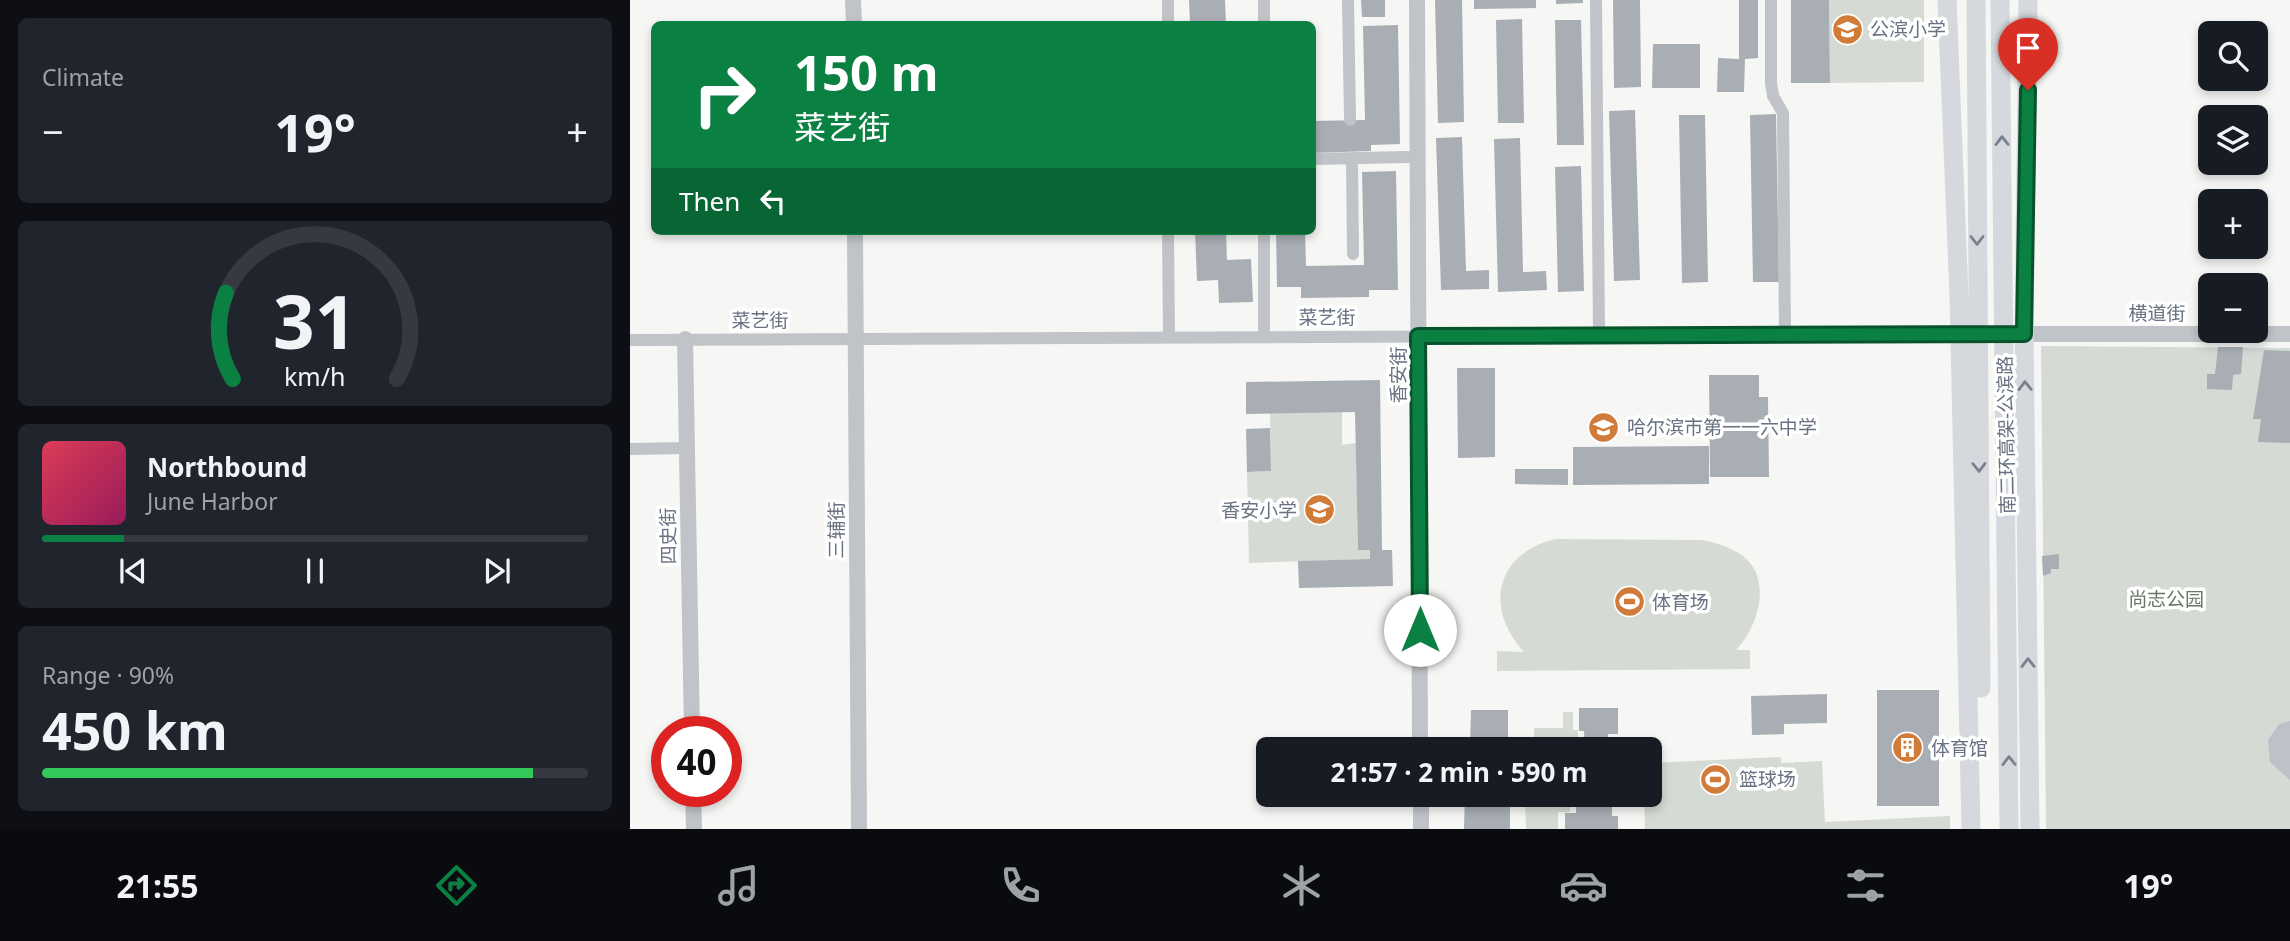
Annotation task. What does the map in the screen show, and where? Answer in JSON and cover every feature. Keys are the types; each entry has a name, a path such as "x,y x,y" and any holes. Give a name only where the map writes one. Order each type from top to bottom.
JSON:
{"highway":[{"path":"1967,0 1976,67"},
{"name":"南二环高架-公滨路","path":"1976,0 1983,829"},
{"name":"南二环高架-公滨路","path":"2000,0 2009,829"},
{"path":"1971,829 1960,333 1947,8 2028,8 2024,334 2030,829"},
{"path":"2004,295 2028,65"}],"street":[{"path":"853,0 854,21"},
{"path":"1168,0 1168,21"},
{"path":"1264,0 1264,21"},
{"path":"1348,0 1350,120"},
{"name":"香安街","path":"1417,0 1420,737"},
{"path":"1596,0 1599,335"},
{"path":"1771,0 1771,83 1773,96 1783,113 1785,334"},
{"path":"1316,159 1408,157"},
{"path":"1352,158 1353,254"},
{"name":"三辅街","path":"855,235 859,829"},
{"path":"1168,235 1169,337"},
{"path":"1264,235 1264,337"},
{"name":"菜艺街","path":"630,340 2024,334"},
{"name":"横道街","path":"2024,334 2290,334"},
{"name":"四史街","path":"685,340 692,716"},
{"path":"630,449 688,448"},
{"path":"693,807 694,829"},
{"path":"1420,807 1421,829"}],"green space":[{"name":"公滨小学","path":"1829,0 1924,0 1924,82 1830,83"},
{"name":"尚志公园","path":"2041,346 2290,348 2290,829 2046,829"},
{"path":"1342,411 1342,445 1356,443 1358,550 1370,550 1370,559 1249,563 1247,472 1271,471 1270,413"},
{"name":"体育场","path":"1555,539 1702,540 1743,556 1758,577 1760,590 1756,617 1744,641 1736,650 1750,650 1750,669 1497,671 1497,651 1524,652 1511,635 1500,601 1508,570 1519,557 1535,546"},
{"path":"1563,712 1573,712 1573,730 1578,730 1578,737 1534,737 1534,728 1563,728"},
{"path":"1781,757 1781,763 1822,761 1825,822 1950,816 1950,829 1645,829 1644,807 1662,807 1662,762"},
{"path":"1525,807 1570,807 1570,812 1558,812 1558,829 1526,829"}],"shaded area":[{"path":"2290,721 2290,780 2270,762 2268,740 2279,724"}],"building":[{"path":"1189,0 1225,0 1226,21 1190,21"},
{"path":"1361,0 1385,0 1385,17 1362,17"},
{"path":"1435,0 1462,0 1464,122 1438,123"},
{"path":"1474,0 1536,0 1536,8 1474,9"},
{"path":"1556,0 1583,0 1583,3 1556,4"},
{"path":"1613,0 1640,0 1641,87 1614,88"},
{"path":"1739,0 1758,0 1758,58 1745,59 1744,92 1717,92 1718,58 1739,59"},
{"path":"1791,0 1829,0 1830,83 1791,83"},
{"path":"1522,19 1524,123 1498,123 1496,20"},
{"path":"1555,20 1581,20 1584,145 1557,145"},
{"path":"1398,25 1400,144 1371,145 1371,151 1316,153 1316,121 1365,120 1363,26"},
{"path":"1653,44 1700,44 1700,88 1652,88"},
{"path":"1635,110 1640,280 1614,281 1609,111"},
{"path":"1776,114 1779,282 1753,282 1750,115"},
{"path":"1679,115 1705,115 1708,282 1682,283"},
{"path":"1462,137 1466,271 1489,270 1489,289 1441,290 1436,138"},
{"path":"1520,138 1523,272 1546,271 1547,290 1498,292 1494,139"},
{"path":"1581,166 1584,291 1558,292 1555,167"},
{"path":"1396,171 1398,290 1369,290 1369,297 1301,298 1301,287 1277,287 1276,235 1305,235 1306,266 1364,265 1362,172"},
{"path":"1195,235 1226,235 1227,260 1251,259 1253,302 1219,303 1218,280 1197,281"},
{"path":"2218,347 2243,347 2241,374 2233,375 2232,390 2207,389 2207,374 2215,374"},
{"path":"2264,350 2290,351 2290,443 2258,442 2261,419 2253,419"},
{"path":"1457,368 1495,368 1495,457 1458,458"},
{"path":"1709,375 1759,375 1759,397 1768,397 1769,477 1710,477"},
{"path":"1380,380 1382,550 1392,550 1393,586 1299,588 1298,561 1370,559 1370,550 1358,550 1355,412 1246,414 1246,382"},
{"path":"1270,428 1271,471 1247,472 1246,429"},
{"path":"1709,446 1709,484 1573,485 1573,447"},
{"path":"1515,469 1568,469 1568,485 1515,484"},
{"path":"2059,554 2059,569 2051,569 2051,573 2043,576 2042,556"},
{"name":"体育馆","path":"1877,690 1939,690 1939,806 1877,806"},
{"path":"1827,694 1827,723 1784,724 1784,734 1752,735 1751,696"},
{"path":"1579,708 1618,708 1618,734 1608,734 1608,737 1584,737 1584,731 1579,731"},
{"path":"1471,710 1508,710 1508,737 1470,737"},
{"path":"1465,807 1510,807 1510,829 1464,829"},
{"path":"1576,807 1612,807 1612,816 1618,816 1618,829 1565,829 1565,813 1576,813"}],"place":[{"name":"公滨小学","path":"1847,29"},
{"name":"哈尔滨市第一一六中学","path":"1604,427"},
{"name":"香安小学","path":"1320,510"},
{"name":"体育场","path":"1629,602"},
{"name":"体育馆","path":"1908,748"},
{"name":"篮球场","path":"1716,779"}],"route":[{"path":"1420,630 1418,336 2024,334 2028,90"}]}
